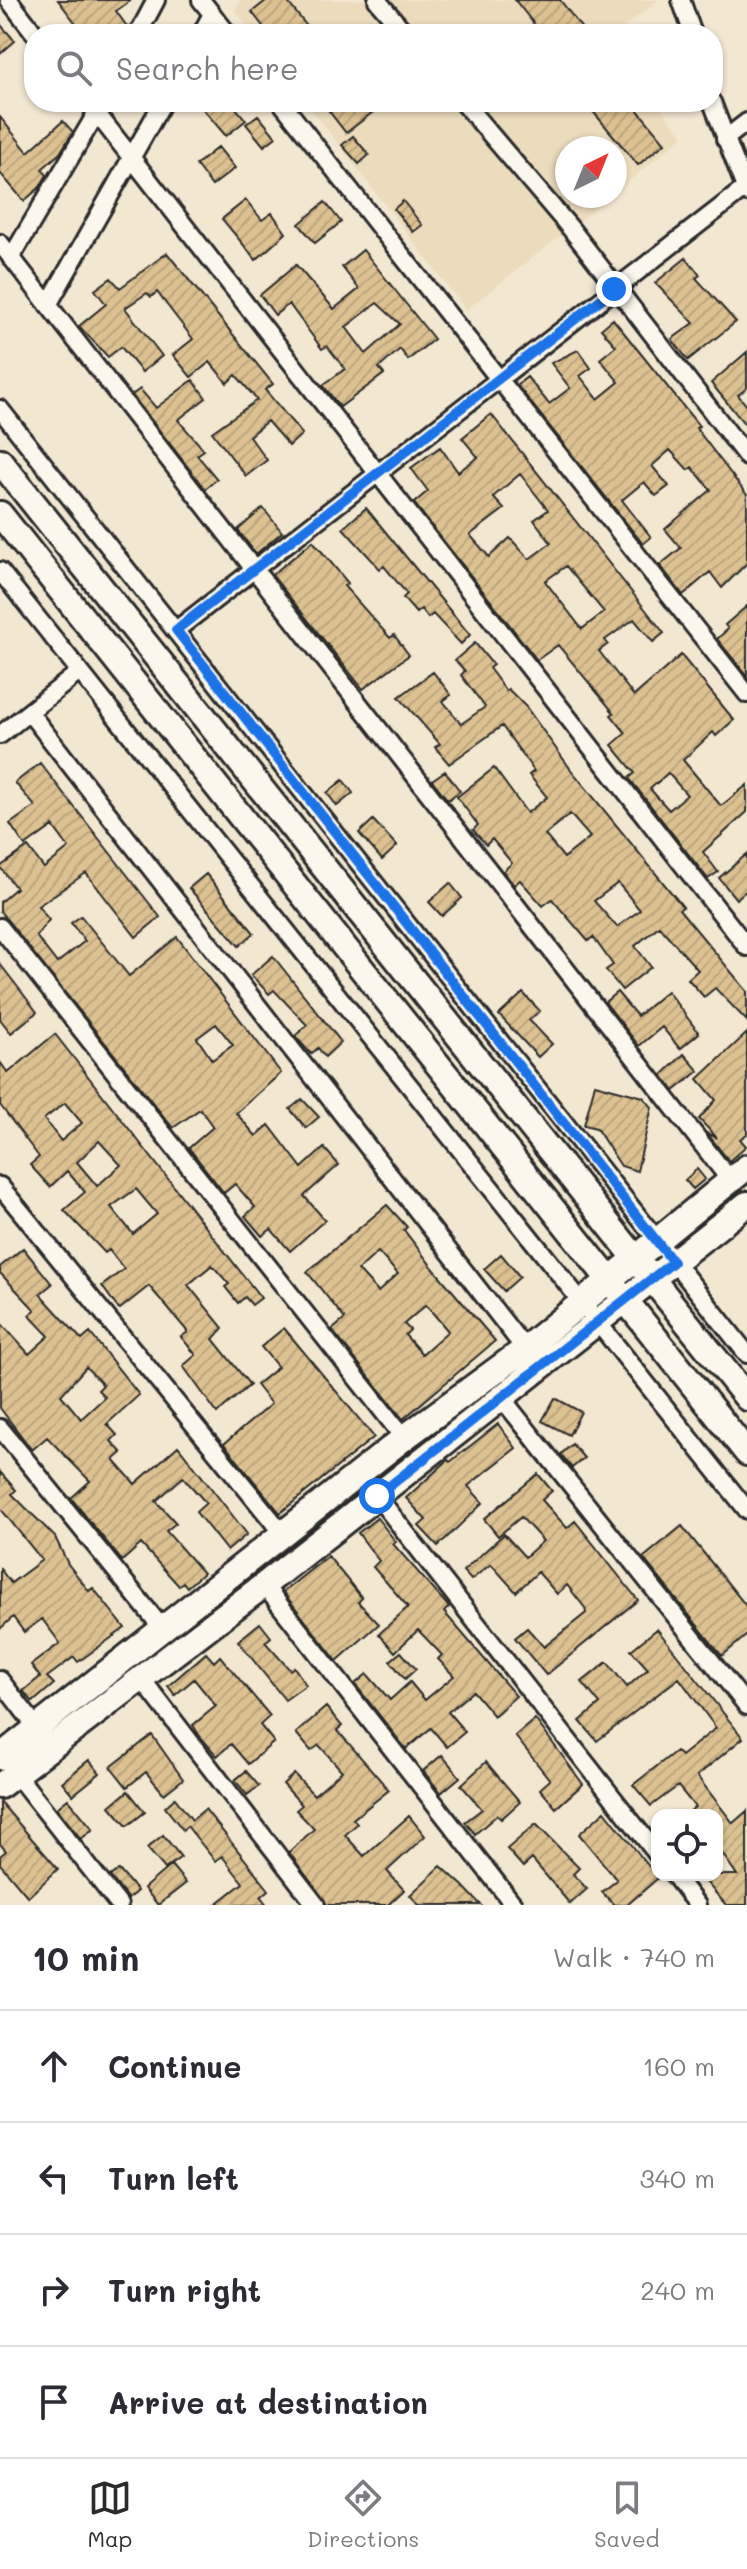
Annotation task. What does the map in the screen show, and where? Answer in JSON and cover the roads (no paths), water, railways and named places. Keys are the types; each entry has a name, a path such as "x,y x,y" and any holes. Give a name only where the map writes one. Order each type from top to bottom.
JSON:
{"main road":[{"path":"0,461 747,1398"},
{"path":"0,514 747,1453"},
{"path":"5,1772 37,1728 404,1438 525,1349 739,1173"},
{"path":"5,1772 141,1678 264,1585 746,1206"}],"street":[{"path":"9,0 27,24"},
{"path":"143,24 156,0"},
{"path":"201,0 220,24"},
{"path":"377,0 397,24"},
{"path":"681,0 689,24"},
{"path":"206,24 212,14"},
{"path":"11,258 93,112"},
{"path":"100,112 131,158 747,947"},
{"path":"48,305 157,112"},
{"path":"289,112 747,694"},
{"path":"472,112 571,229 614,289 747,457"},
{"path":"176,630 614,289 746,191 716,112"},
{"path":"725,139 747,122"},
{"path":"0,243 256,570 739,1173"},
{"path":"0,409 747,1354"},
{"path":"0,571 78,673 747,1510"},
{"path":"0,735 78,673"},
{"path":"29,712 525,1349"},
{"path":"0,927 404,1438"},
{"path":"0,1186 283,1534"},
{"path":"501,1397 747,1706"},
{"path":"3,1440 162,1628"},
{"path":"377,1496 651,1846"},
{"path":"264,1585 514,1905"},
{"path":"141,1678 316,1905"},
{"path":"0,1680 37,1728"},
{"path":"5,1772 119,1905"},
{"path":"679,1881 697,1905"}]}
